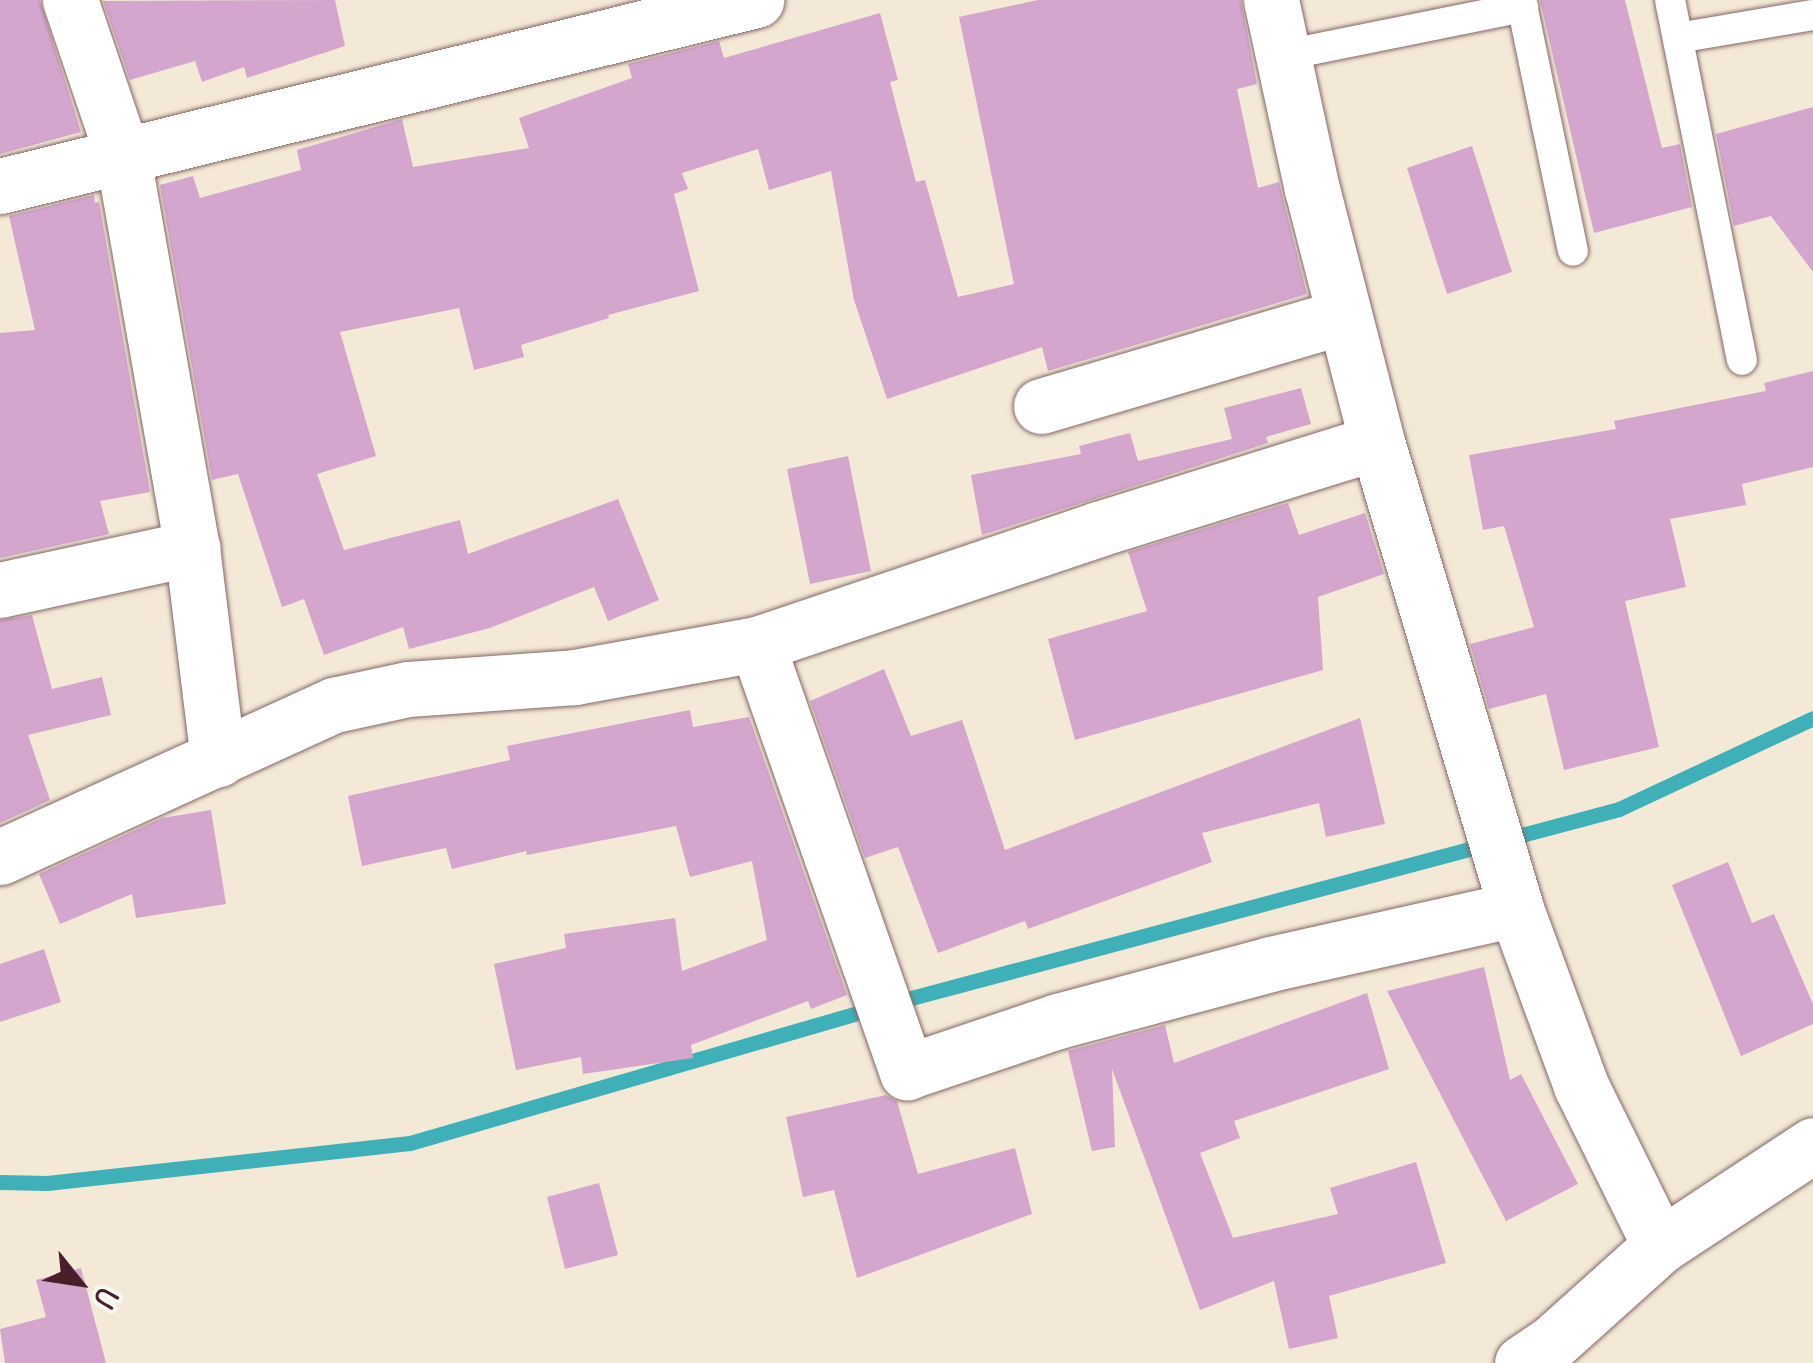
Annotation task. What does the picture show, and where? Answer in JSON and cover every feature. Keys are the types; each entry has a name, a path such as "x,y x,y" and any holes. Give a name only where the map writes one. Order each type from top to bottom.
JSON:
{"street":[{"path":"70,0 124,157 192,548 218,759"},
{"path":"0,186 756,0"},
{"path":"1271,0 1377,442 1512,898 1581,1086 1660,1246"},
{"path":"1041,406 1344,316"},
{"path":"0,856 334,704 408,690 575,677 757,644 1136,517 1377,442"},
{"path":"0,590 192,548"},
{"path":"757,644 906,1072 1058,1021 1512,898"},
{"path":"1541,1356 1660,1246 1813,1144"}],"lane":[{"path":"1670,0 1742,360"},
{"path":"1285,56 1522,3 1573,250"},
{"path":"1678,38 1813,15"}],"building":[{"path":"0,0 40,0 81,132 0,154"},
{"path":"335,0 345,46 247,78 244,67 202,82 195,61 130,80 103,1"},
{"path":"1038,0 1241,0 1257,84 1237,89 1258,188 1279,182 1307,294 1048,371 1042,347 887,399 854,300 831,171 769,190 758,149 682,173 688,189 674,194 699,291 608,315 609,318 521,345 524,357 474,370 459,308 340,332 376,456 317,474 344,550 460,520 468,554 618,499 659,600 608,621 594,587 490,628 409,649 403,627 324,655 304,599 282,607 238,474 212,480 160,185 193,176 200,198 301,170 297,150 402,119 413,167 529,148 519,118 632,78 628,64 719,41 724,58 880,13 898,80 890,82 916,182 925,180 958,297 1014,284 959,17"},
{"path":"1540,0 1625,0 1662,148 1680,144 1692,207 1594,233"},
{"path":"1813,107 1813,272 1771,216 1734,226 1716,134"},
{"path":"1472,146 1512,272 1447,294 1407,168"},
{"path":"94,195 95,203 99,202 150,492 100,501 109,534 0,558 0,333 35,330 9,216"},
{"path":"1813,371 1813,467 1742,484 1746,505 1670,519 1686,587 1625,601 1659,747 1564,770 1546,694 1489,709 1470,644 1534,627 1504,526 1483,530 1469,455 1616,429 1614,421 1766,391 1764,383"},
{"path":"1301,388 1311,424 1266,437 1268,443 982,535 971,475 1081,454 1079,446 1130,433 1138,461 1232,439 1224,408"},
{"path":"848,456 871,571 810,584 787,469"},
{"path":"1288,503 1299,535 1365,513 1384,574 1318,597 1323,670 1075,740 1048,639 1147,611 1128,552"},
{"path":"32,615 52,689 102,677 111,715 28,735 50,800 0,823 0,620"},
{"path":"884,669 911,736 962,720 1005,850 1360,718 1385,824 1326,837 1319,803 1202,833 1212,862 1028,929 1025,921 938,953 898,847 865,858 810,701"},
{"path":"690,710 693,727 749,717 847,995 811,1009 808,1001 691,1045 693,1058 583,1074 581,1057 516,1070 494,964 566,948 564,934 675,918 682,971 767,940 752,861 690,877 676,826 527,855 526,851 452,869 446,848 362,866 348,796 510,760 507,746"},
{"path":"211,810 226,904 136,918 132,894 60,924 39,874 162,818"},
{"path":"1728,862 1752,923 1774,914 1813,1004 1813,1024 1741,1056 1672,885"},
{"path":"44,949 61,1002 0,1022 0,964"},
{"path":"1484,967 1510,1080 1521,1074 1578,1184 1506,1221 1387,991"},
{"path":"1367,993 1389,1069 1234,1121 1240,1138 1200,1153 1233,1238 1338,1214 1330,1188 1416,1162 1446,1263 1329,1296 1338,1338 1289,1349 1274,1281 1200,1310 1112,1069 1115,1147 1092,1151 1068,1051 1165,1025 1174,1063"},
{"path":"886,1095 897,1101 918,1174 1015,1148 1032,1214 857,1278 834,1190 803,1197 786,1117"},
{"path":"599,1183 618,1255 565,1269 547,1197"},
{"path":"81,1268 106,1363 5,1363 0,1329 46,1317 36,1280"}],"waterway":[{"path":"0,1182 47,1183 410,1143 885,1005 1619,809 1813,718"}]}
